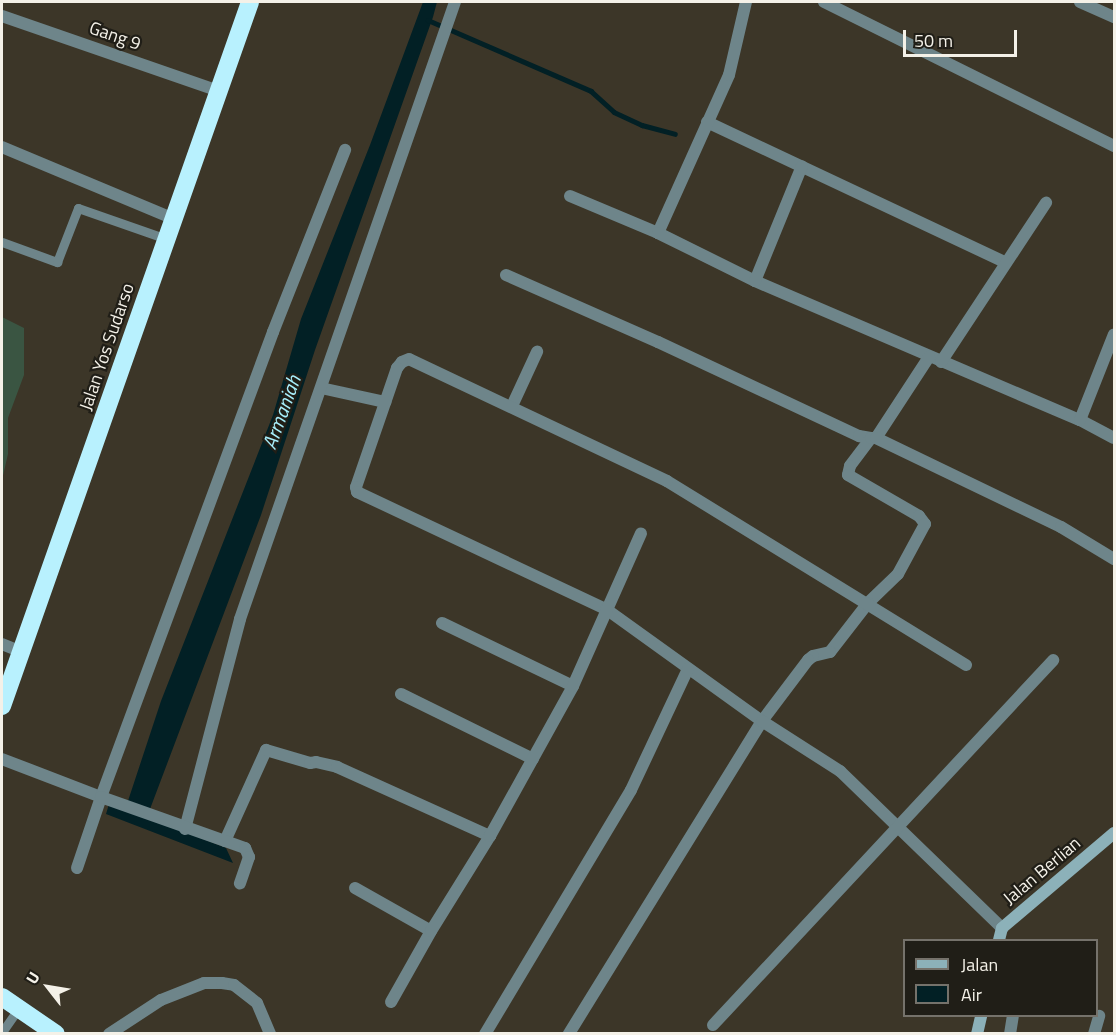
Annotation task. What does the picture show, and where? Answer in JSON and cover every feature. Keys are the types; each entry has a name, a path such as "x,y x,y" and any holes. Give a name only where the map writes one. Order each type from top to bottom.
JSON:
{"highway":[{"name":"Jalan Yos Sudarso","path":"2,706 250,2"},
{"path":"2,997 56,1034"}],"street":[{"path":"658,233 734,62 746,2"},
{"path":"824,2 1114,146"},
{"path":"1080,2 1114,17"},
{"path":"184,829 240,619 453,7"},
{"name":"Gang 9","path":"2,16 218,91"},
{"path":"707,123 1005,262"},
{"path":"2,147 174,219"},
{"path":"77,868 101,797 269,343 345,150"},
{"path":"755,281 802,166"},
{"path":"570,196 658,233 755,281 935,360 1080,420 1114,438"},
{"path":"569,1034 762,721 808,660 813,656 830,652 868,603 898,574 925,524 919,516 848,476 850,466 935,360 1046,203"},
{"path":"506,275 658,342 859,436 873,438 1061,527 1114,559"},
{"path":"1080,420 1114,334"},
{"path":"512,406 537,352"},
{"path":"966,665 667,481 409,359 397,368 356,487 357,492 606,609 762,721 840,771 900,827 1000,934"},
{"path":"321,388 385,402"},
{"path":"391,1002 431,930 490,836 573,686 641,533"},
{"path":"442,623 573,686"},
{"path":"2,644 22,652"},
{"path":"713,1025 900,827 1053,660"},
{"path":"485,1034 631,790 688,669"},
{"path":"400,693 533,759"},
{"path":"225,841 266,750 310,763 316,762 337,767 490,836"},
{"path":"2,759 184,829 245,848 249,853 240,883"},
{"name":"Jalan Berlian","path":"1000,934 1114,833"},
{"path":"355,888 431,930"},
{"path":"110,1034 161,1000 204,983 234,985 257,1003 270,1034"},
{"path":"1094,1034 1099,1016"},
{"path":"977,1034 981,1017"},
{"path":"1010,1034 1013,1017"}],"lane":[{"path":"2,242 57,262 78,208 167,239"},
{"path":"2,1032 19,1008"}],"green space":[{"path":"2,317 24,328 24,375 8,418 8,454 2,480"}],"water":[{"name":"Armaniah","path":"423,2 437,2 433,17 315,350 261,515 147,817 226,848 233,863 106,814 109,804 125,810 161,701 273,415 301,319 370,145"}],"waterway":[{"path":"428,20 591,91 614,112 642,125 675,134"}]}
